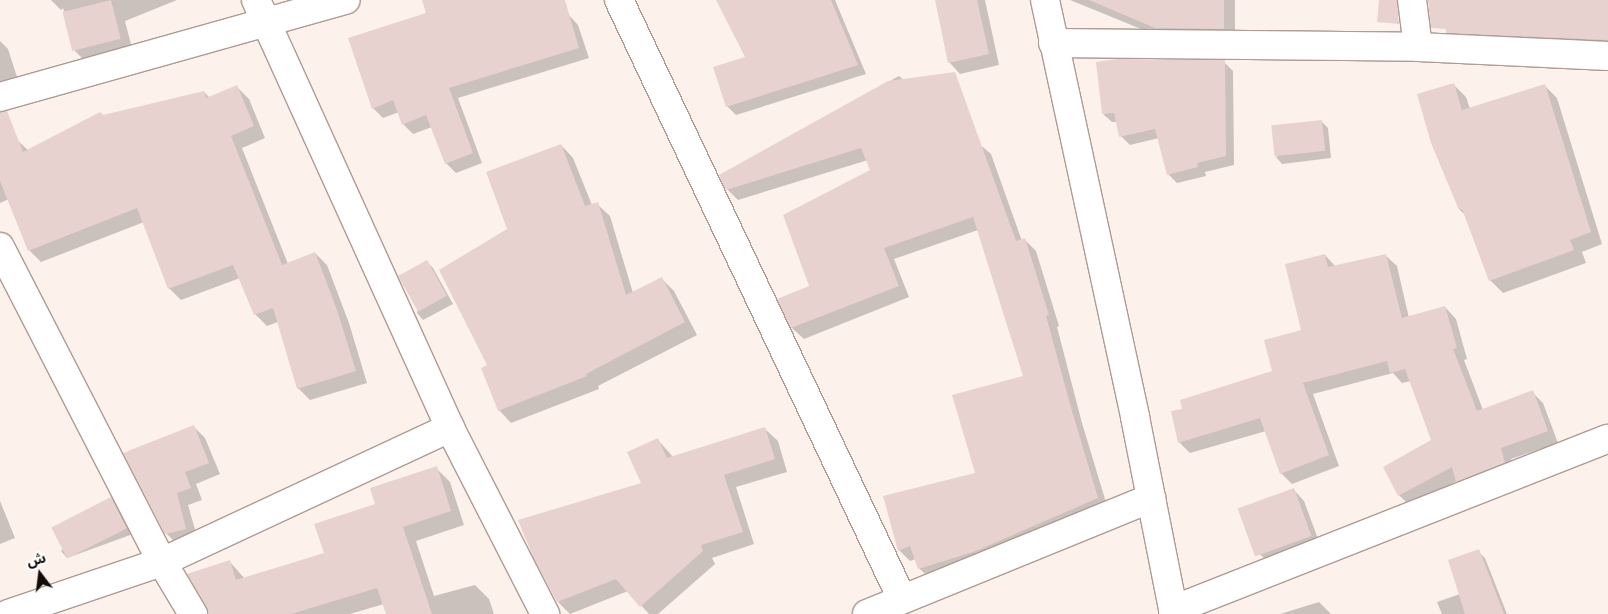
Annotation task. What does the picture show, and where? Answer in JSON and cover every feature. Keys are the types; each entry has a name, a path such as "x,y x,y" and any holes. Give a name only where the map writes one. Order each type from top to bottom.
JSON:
{"street":[{"path":"0,97 262,11 346,0"},
{"path":"619,0 902,599"},
{"path":"1045,0 1135,418 1174,612 1608,439"},
{"path":"1412,0 1418,47"},
{"path":"262,11 450,428 545,614"},
{"path":"1053,43 1418,47 1608,56"},
{"path":"0,247 162,562 193,614"},
{"path":"8,614 162,562 450,428"},
{"path":"867,614 1150,498"}],"building":[{"path":"111,0 121,39 72,51 62,12"},
{"path":"422,0 565,0 579,48 449,88 473,153 445,164 426,115 402,125 393,100 372,109 348,38 426,13"},
{"path":"716,0 831,0 858,65 726,107 713,67 745,57"},
{"path":"935,0 977,0 989,54 948,63"},
{"path":"1089,0 1224,0 1224,29 1155,28"},
{"path":"1379,0 1397,0 1399,24 1377,22"},
{"path":"1428,0 1608,0 1608,40 1446,33 1446,29 1431,28"},
{"path":"1117,59 1225,60 1226,156 1197,163 1198,167 1167,175 1155,129 1119,137 1114,113 1102,114 1096,62"},
{"path":"955,72 1016,241 1025,238 1049,315 1046,316 1098,498 976,551 918,569 910,546 898,551 883,496 975,473 952,395 1023,376 973,217 884,248 899,286 791,328 777,299 809,286 783,215 870,170 861,148 726,190 719,175 888,81"},
{"path":"1454,83 1462,110 1545,84 1591,232 1570,240 1574,250 1489,281 1462,209 1459,210 1431,143 1417,94"},
{"path":"237,85 254,126 231,136 282,265 315,252 337,310 356,371 297,389 273,308 254,315 233,265 168,289 137,208 28,251 0,181 0,112 7,111 23,152 100,112 103,115 204,91 206,98"},
{"path":"1322,120 1325,151 1275,156 1271,125"},
{"path":"561,144 585,206 598,202 626,295 662,277 685,322 586,374 587,376 498,411 481,368 487,365 439,270 507,229 486,172"},
{"path":"1325,254 1328,267 1386,254 1402,318 1445,306 1457,348 1453,349 1477,411 1533,390 1548,431 1501,448 1505,463 1456,482 1452,467 1398,496 1383,467 1431,440 1405,369 1390,373 1387,361 1303,383 1329,455 1280,474 1260,418 1178,443 1171,411 1182,409 1180,400 1272,371 1264,340 1301,330 1285,264"},
{"path":"427,260 447,296 418,312 398,276"},
{"path":"194,425 209,463 185,472 191,488 177,493 186,529 165,534 123,453"},
{"path":"765,427 775,459 724,475 743,532 701,545 703,551 640,607 616,579 557,602 533,557 518,520 641,483 627,452 658,438 667,458"},
{"path":"437,466 451,511 403,527 432,614 386,614 377,588 291,614 209,614 187,574 230,560 236,580 324,553 314,524 375,504 370,488"},
{"path":"1294,488 1311,536 1255,556 1238,509"},
{"path":"111,497 127,528 67,559 51,527"},
{"path":"1479,549 1504,614 1465,614 1448,560"}]}
